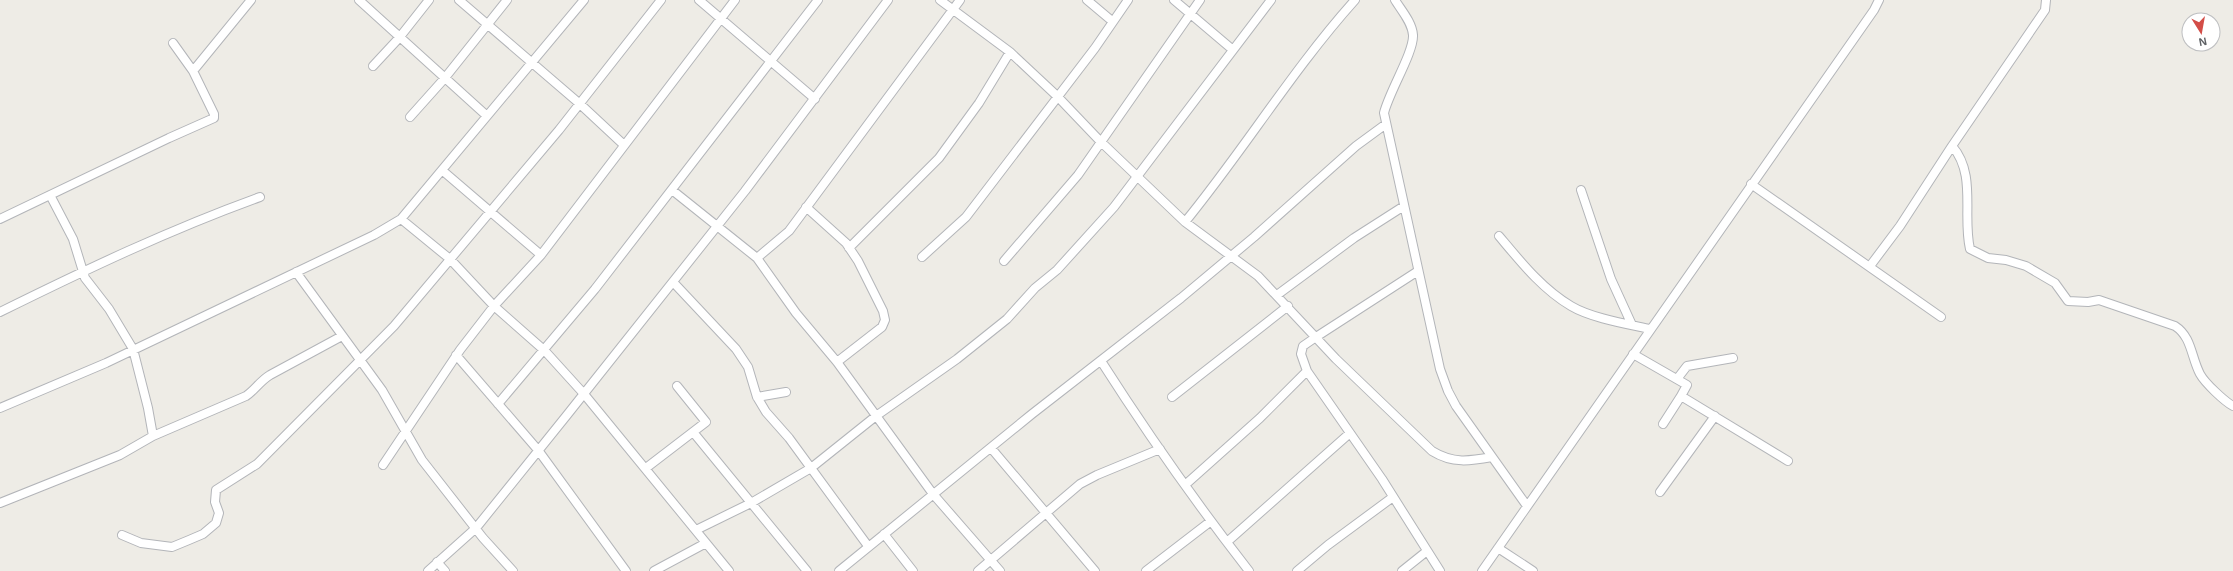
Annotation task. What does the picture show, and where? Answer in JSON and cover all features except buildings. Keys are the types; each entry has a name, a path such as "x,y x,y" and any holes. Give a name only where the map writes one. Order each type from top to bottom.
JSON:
{"street":[{"path":"193,71 251,0"},
{"path":"358,0 444,79 487,116"},
{"path":"373,66 399,38 429,0"},
{"path":"459,0 580,104 624,145"},
{"path":"410,117 444,79 507,0"},
{"path":"0,408 133,349 374,235 401,219 443,171 584,0"},
{"path":"122,535 141,543 172,547 203,534 216,523 219,513 215,502 216,490 257,464 394,326 580,104 661,0"},
{"path":"698,0 772,60 815,99"},
{"path":"383,465 406,433 456,356 494,306 541,255 735,0"},
{"path":"498,404 545,351 672,190 818,0"},
{"path":"428,571 476,528 584,394 718,226 888,0"},
{"path":"940,0 1010,52 1185,222 1258,276 1288,306 1336,359 1432,451 1445,459 1469,461 1492,457"},
{"path":"757,258 789,231 960,0"},
{"path":"1087,0 1112,21"},
{"path":"922,257 966,217 1015,155 1057,96 1095,48 1112,21 1128,0"},
{"path":"1174,0 1233,50"},
{"path":"1004,261 1078,175 1100,141 1200,0"},
{"path":"696,530 751,503 811,468 876,416 957,360 1007,319 1090,235 1114,207 1137,174 1271,0"},
{"path":"1185,222 1226,172 1299,68 1355,0"},
{"path":"1394,0 1408,21 1413,35 1410,48 1387,99 1384,113 1440,369 1448,391 1527,506"},
{"path":"1482,571 1874,10 1879,0"},
{"path":"1870,266 1900,226 1952,146 2045,10 2046,0"},
{"path":"0,220 162,141 214,118 214,114 193,71 173,43"},
{"path":"849,248 938,158 971,115 1010,52"},
{"path":"839,571 868,546 1231,257 1356,146 1386,124"},
{"path":"1952,146 1958,153 1966,176 1969,199 1967,236 1970,249 1988,258 2006,260 2026,266 2055,283 2068,301 2088,302 2099,300 2175,326 2183,331 2189,341 2201,376 2225,401 2233,406"},
{"path":"443,171 541,255"},
{"path":"1751,184 1941,317"},
{"path":"672,190 757,258 796,313 837,362 934,494 1000,571"},
{"path":"1581,190 1611,279 1632,325"},
{"path":"50,195 73,239 85,278 109,309 133,349 148,408 153,436"},
{"path":"0,312 83,271 211,215 260,198"},
{"path":"1277,295 1354,238 1404,206"},
{"path":"806,207 835,232 849,248 883,311 885,320 882,327 837,362"},
{"path":"401,219 450,259 494,306 545,351 584,394 646,468 729,571"},
{"path":"1499,236 1540,283 1572,306 1650,330"},
{"path":"1418,270 1303,346 1301,354 1308,371 1393,497 1440,571"},
{"path":"296,272 398,415 406,433 422,460 476,528 513,571"},
{"path":"673,282 736,349 748,367 757,397 766,412 811,468 868,546"},
{"path":"1172,397 1288,306"},
{"path":"0,503 120,454 153,436 246,396 256,389 264,378 342,336"},
{"path":"1633,354 1687,385 1663,424"},
{"path":"456,356 538,450 626,571"},
{"path":"1677,379 1687,366 1733,358"},
{"path":"1101,361 1185,485 1249,571"},
{"path":"1185,485 1260,418 1308,371"},
{"path":"646,468 706,422 677,386"},
{"path":"757,397 786,392"},
{"path":"1681,396 1788,461"},
{"path":"1660,492 1715,416"},
{"path":"693,432 807,571"},
{"path":"1226,542 1350,434"},
{"path":"991,448 1048,512 1095,571"},
{"path":"978,571 1080,484 1097,475 1160,449"},
{"path":"1297,571 1328,545 1393,497"},
{"path":"1146,571 1211,521"},
{"path":"884,534 913,571"},
{"path":"654,571 706,543"},
{"path":"1498,548 1533,571"},
{"path":"1402,571 1427,551"},
{"path":"437,562 445,571"}]}
